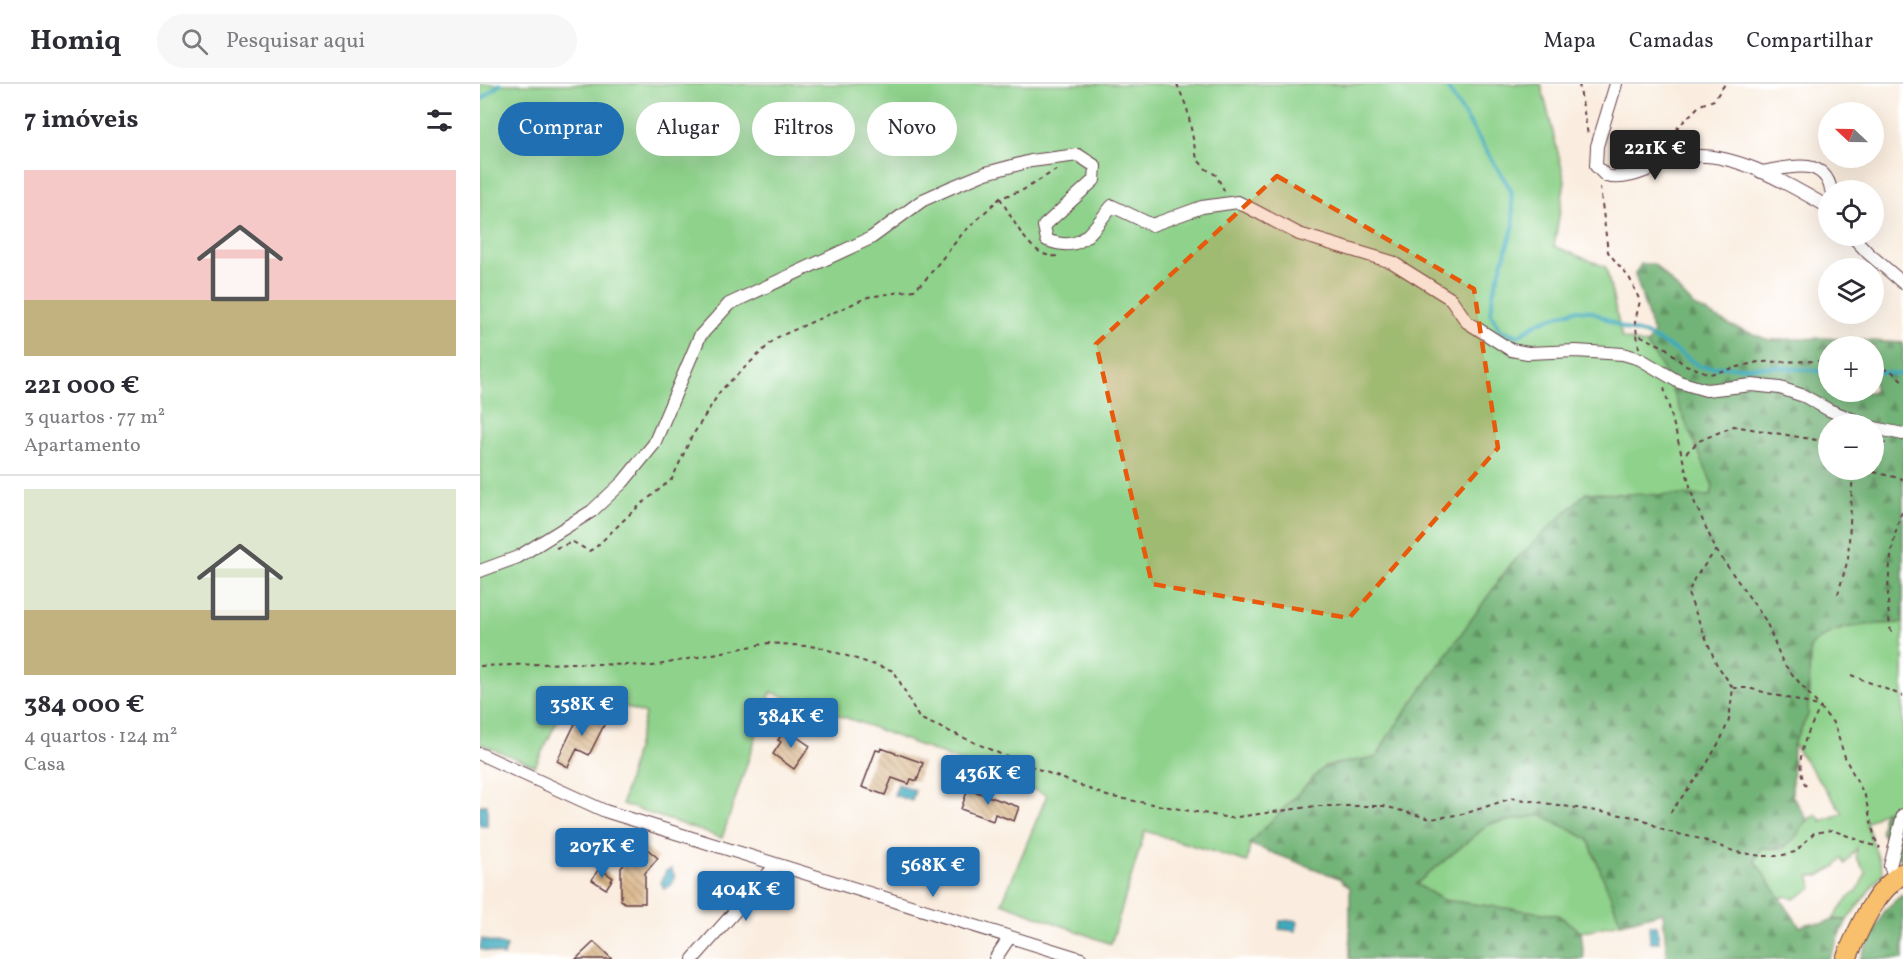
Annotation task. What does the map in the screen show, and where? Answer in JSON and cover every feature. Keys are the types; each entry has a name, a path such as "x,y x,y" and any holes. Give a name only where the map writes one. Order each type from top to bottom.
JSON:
{"main road":[{"path":"1846,959 1869,911 1896,872"}],"street":[{"path":"1616,84 1597,146 1596,166 1600,171 1615,178 1627,177 1679,158 1713,156 1761,172 1818,202"},
{"path":"480,571 518,557 592,511 623,482 654,444 700,336 729,304 871,238 923,200 986,173 1031,161 1069,156 1078,155 1095,166 1094,180 1044,226 1047,240 1064,246 1079,243 1112,206 1152,225 1202,207 1238,202 1262,212 1299,234 1392,262 1451,299 1467,322 1511,350 1528,353 1600,352 1640,359 1679,382 1706,390 1752,385 1780,388 1804,396 1839,414"},
{"path":"1761,172 1810,166 1820,170 1828,180"},
{"path":"1863,246 1903,283"},
{"path":"1884,430 1903,434"},
{"path":"480,754 605,811 1081,959"},
{"path":"1896,872 1903,815"},
{"path":"693,959 776,864"},
{"path":"995,959 1009,938"}],"path":[{"path":"1177,84 1187,108 1197,159 1221,181 1229,203"},
{"path":"1679,158 1673,140 1678,127 1700,105 1714,100 1725,84"},
{"path":"547,552 573,542 589,551 595,548 632,512 672,479 690,438 722,390 776,338 868,297 914,290 925,280 962,234 1000,198 1023,190 1056,171 1069,156"},
{"path":"1000,198 1034,249 1055,257 1066,253 1073,245"},
{"path":"1630,279 1640,301 1635,321 1640,359"},
{"path":"1637,333 1666,348 1683,364 1710,374 1758,362 1818,361"},
{"path":"1884,369 1891,371 1903,381"},
{"path":"1661,372 1670,415 1684,457 1694,501 1716,550 1766,621 1783,663 1834,724 1846,760 1864,796 1875,839 1896,872"},
{"path":"1686,453 1699,441 1734,426 1818,440"},
{"path":"1884,474 1903,479"},
{"path":"1838,594 1848,559 1852,480"},
{"path":"1891,632 1890,572 1898,521 1903,508"},
{"path":"1670,813 1706,765 1729,720 1732,688 1716,663 1688,594 1694,579 1716,550"},
{"path":"480,666 573,663 653,666 768,642 819,647 894,671 919,718 1005,756 1107,796 1230,818 1316,806 1384,807 1431,819 1467,813 1512,798 1641,818 1665,831 1701,839 1736,852 1762,856 1779,856 1795,852 1814,833 1832,830 1880,848"},
{"path":"1851,675 1903,696"},
{"path":"1732,688 1748,687 1819,707"},
{"path":"1806,786 1801,777 1799,763 1806,736 1819,707"}],"highlighted area":[{"path":"1277,176 1474,289 1498,448 1349,618 1152,584 1096,344"}],"green space":[{"path":"480,84 1541,84 1565,181 1554,246 1606,267 1622,338 1647,345 1662,366 1713,486 1711,497 1586,493 1387,738 1377,757 1325,766 1250,844 1247,862 1145,831 1111,944 1002,903 1047,795 864,724 771,692 722,838 622,804 645,714 574,687 535,766 480,744"},
{"path":"1641,264 1654,264 1694,306 1732,326 1769,340 1818,338 1818,402 1884,402 1884,342 1903,343 1903,623 1854,626 1842,629 1830,633 1810,647 1808,715 1793,745 1792,795 1807,819 1794,839 1784,846 1761,848 1755,861 1800,927 1809,923 1847,920 1829,959 1667,959 1663,912 1621,923 1588,839 1542,815 1489,824 1416,884 1443,900 1558,915 1581,932 1584,959 1350,959 1350,888 1339,878 1249,844 1325,766 1377,757 1387,738 1510,565 1586,493 1711,496 1713,486 1662,367 1647,345 1653,333 1635,274"},
{"path":"1903,623 1903,805 1883,812 1866,823 1883,872 1847,920 1833,919 1848,898 1857,891 1866,873 1856,857 1857,848 1845,864 1842,858 1835,867 1819,876 1809,876 1813,888 1794,899 1786,896 1780,899 1755,861 1761,848 1783,849 1816,814 1821,821 1843,813 1793,744 1808,715 1810,647 1830,633 1842,629 1854,626"},
{"path":"1903,805 1903,859 1901,860 1881,832 1883,812"},
{"path":"1542,815 1588,839 1621,923 1581,932 1558,915 1443,900 1416,884 1489,824"},
{"path":"1903,894 1903,959 1860,959 1886,909"}],"water":[{"path":"898,784 915,790 912,801 894,795"},
{"path":"480,805 487,805 487,826 480,826"},
{"path":"671,869 675,877 670,886 664,889 661,882 666,871"},
{"path":"1295,920 1298,922 1296,931 1279,929 1280,921"},
{"path":"1649,925 1657,925 1659,942 1650,942"},
{"path":"482,939 507,946 504,956 480,949"}],"building":[{"path":"582,709 605,723 589,755 577,749 568,767 557,761"},
{"path":"785,729 810,746 794,769 773,754 781,742 778,740"},
{"path":"881,748 923,763 917,781 911,779 909,784 892,778 885,795 862,787 876,750 880,751"},
{"path":"968,789 1019,807 1014,821 995,814 993,821 961,809"},
{"path":"641,844 658,858 645,873 645,903 625,903 621,900 621,868"},
{"path":"599,868 613,878 606,889 592,880"},
{"path":"594,942 612,959 576,959"}],"waterway":[{"path":"480,101 500,84"},
{"path":"1445,84 1511,190 1514,225 1493,293 1491,314 1500,330 1518,336 1539,322 1575,310 1591,311 1625,329 1645,334 1701,367 1776,367 1818,371"},
{"path":"1884,372 1903,375"}]}
